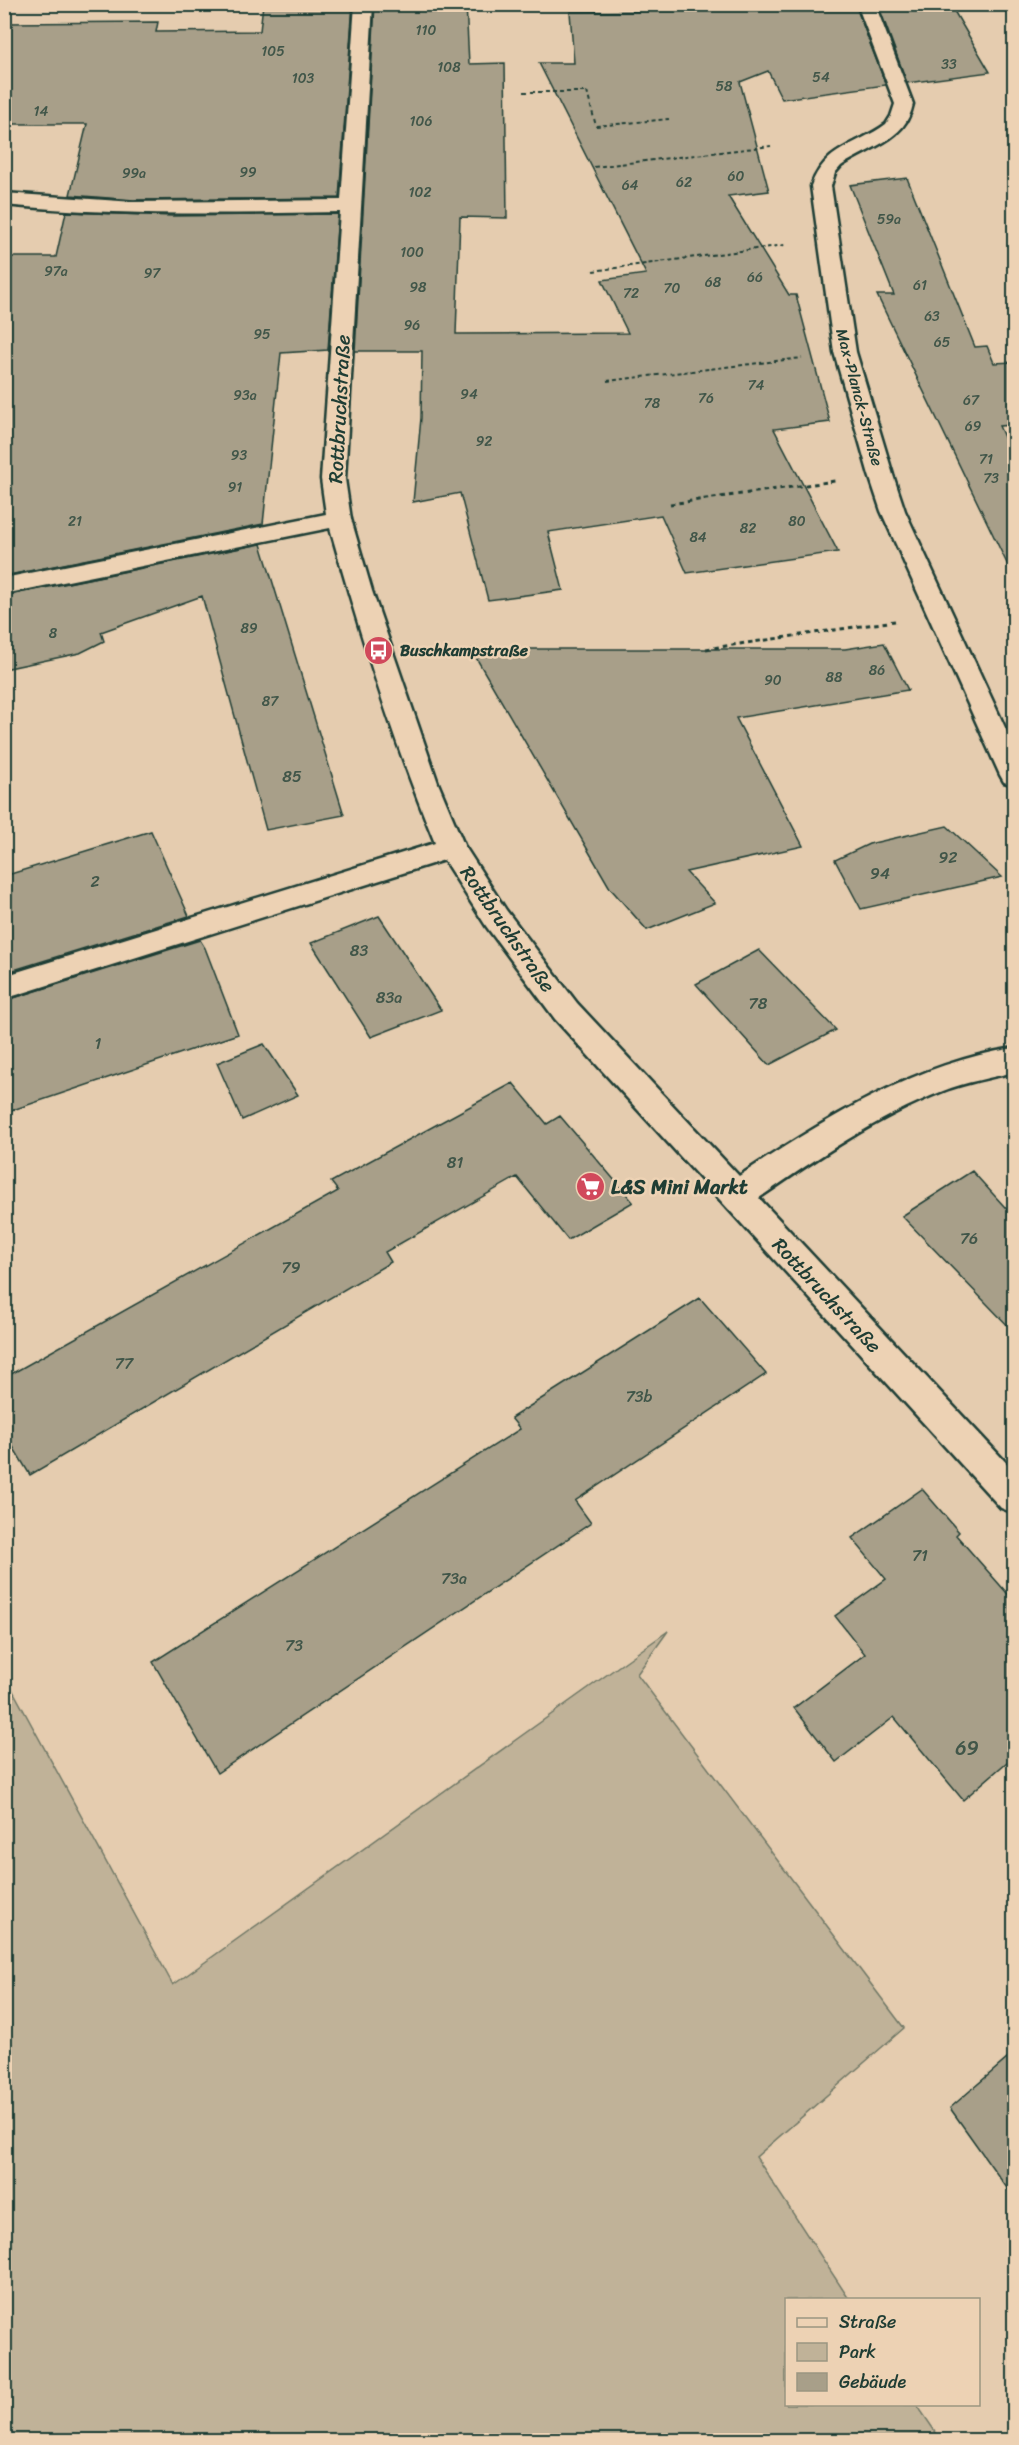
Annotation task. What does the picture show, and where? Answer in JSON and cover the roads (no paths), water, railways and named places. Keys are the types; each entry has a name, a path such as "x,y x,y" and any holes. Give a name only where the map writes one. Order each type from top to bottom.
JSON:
{"street":[{"name":"Rottbruchstraße","path":"364,4 333,479 339,519 370,621 424,783 451,848 496,918 566,1011 1014,1496"},
{"name":"Max-Planck-Straße","path":"866,4 904,105 900,118 891,129 832,162 823,174 820,186 845,352 880,475 893,511 1014,776"},
{"path":"4,199 95,208 138,209 351,206"},
{"path":"4,586 339,519"},
{"path":"4,988 451,848"},
{"path":"736,1196 789,1160 890,1101 959,1073 1014,1060"}],"place":[{"name":"Buschkampstraße","path":"379,650"},
{"name":"L&S Mini Markt","path":"590,1187"}]}
